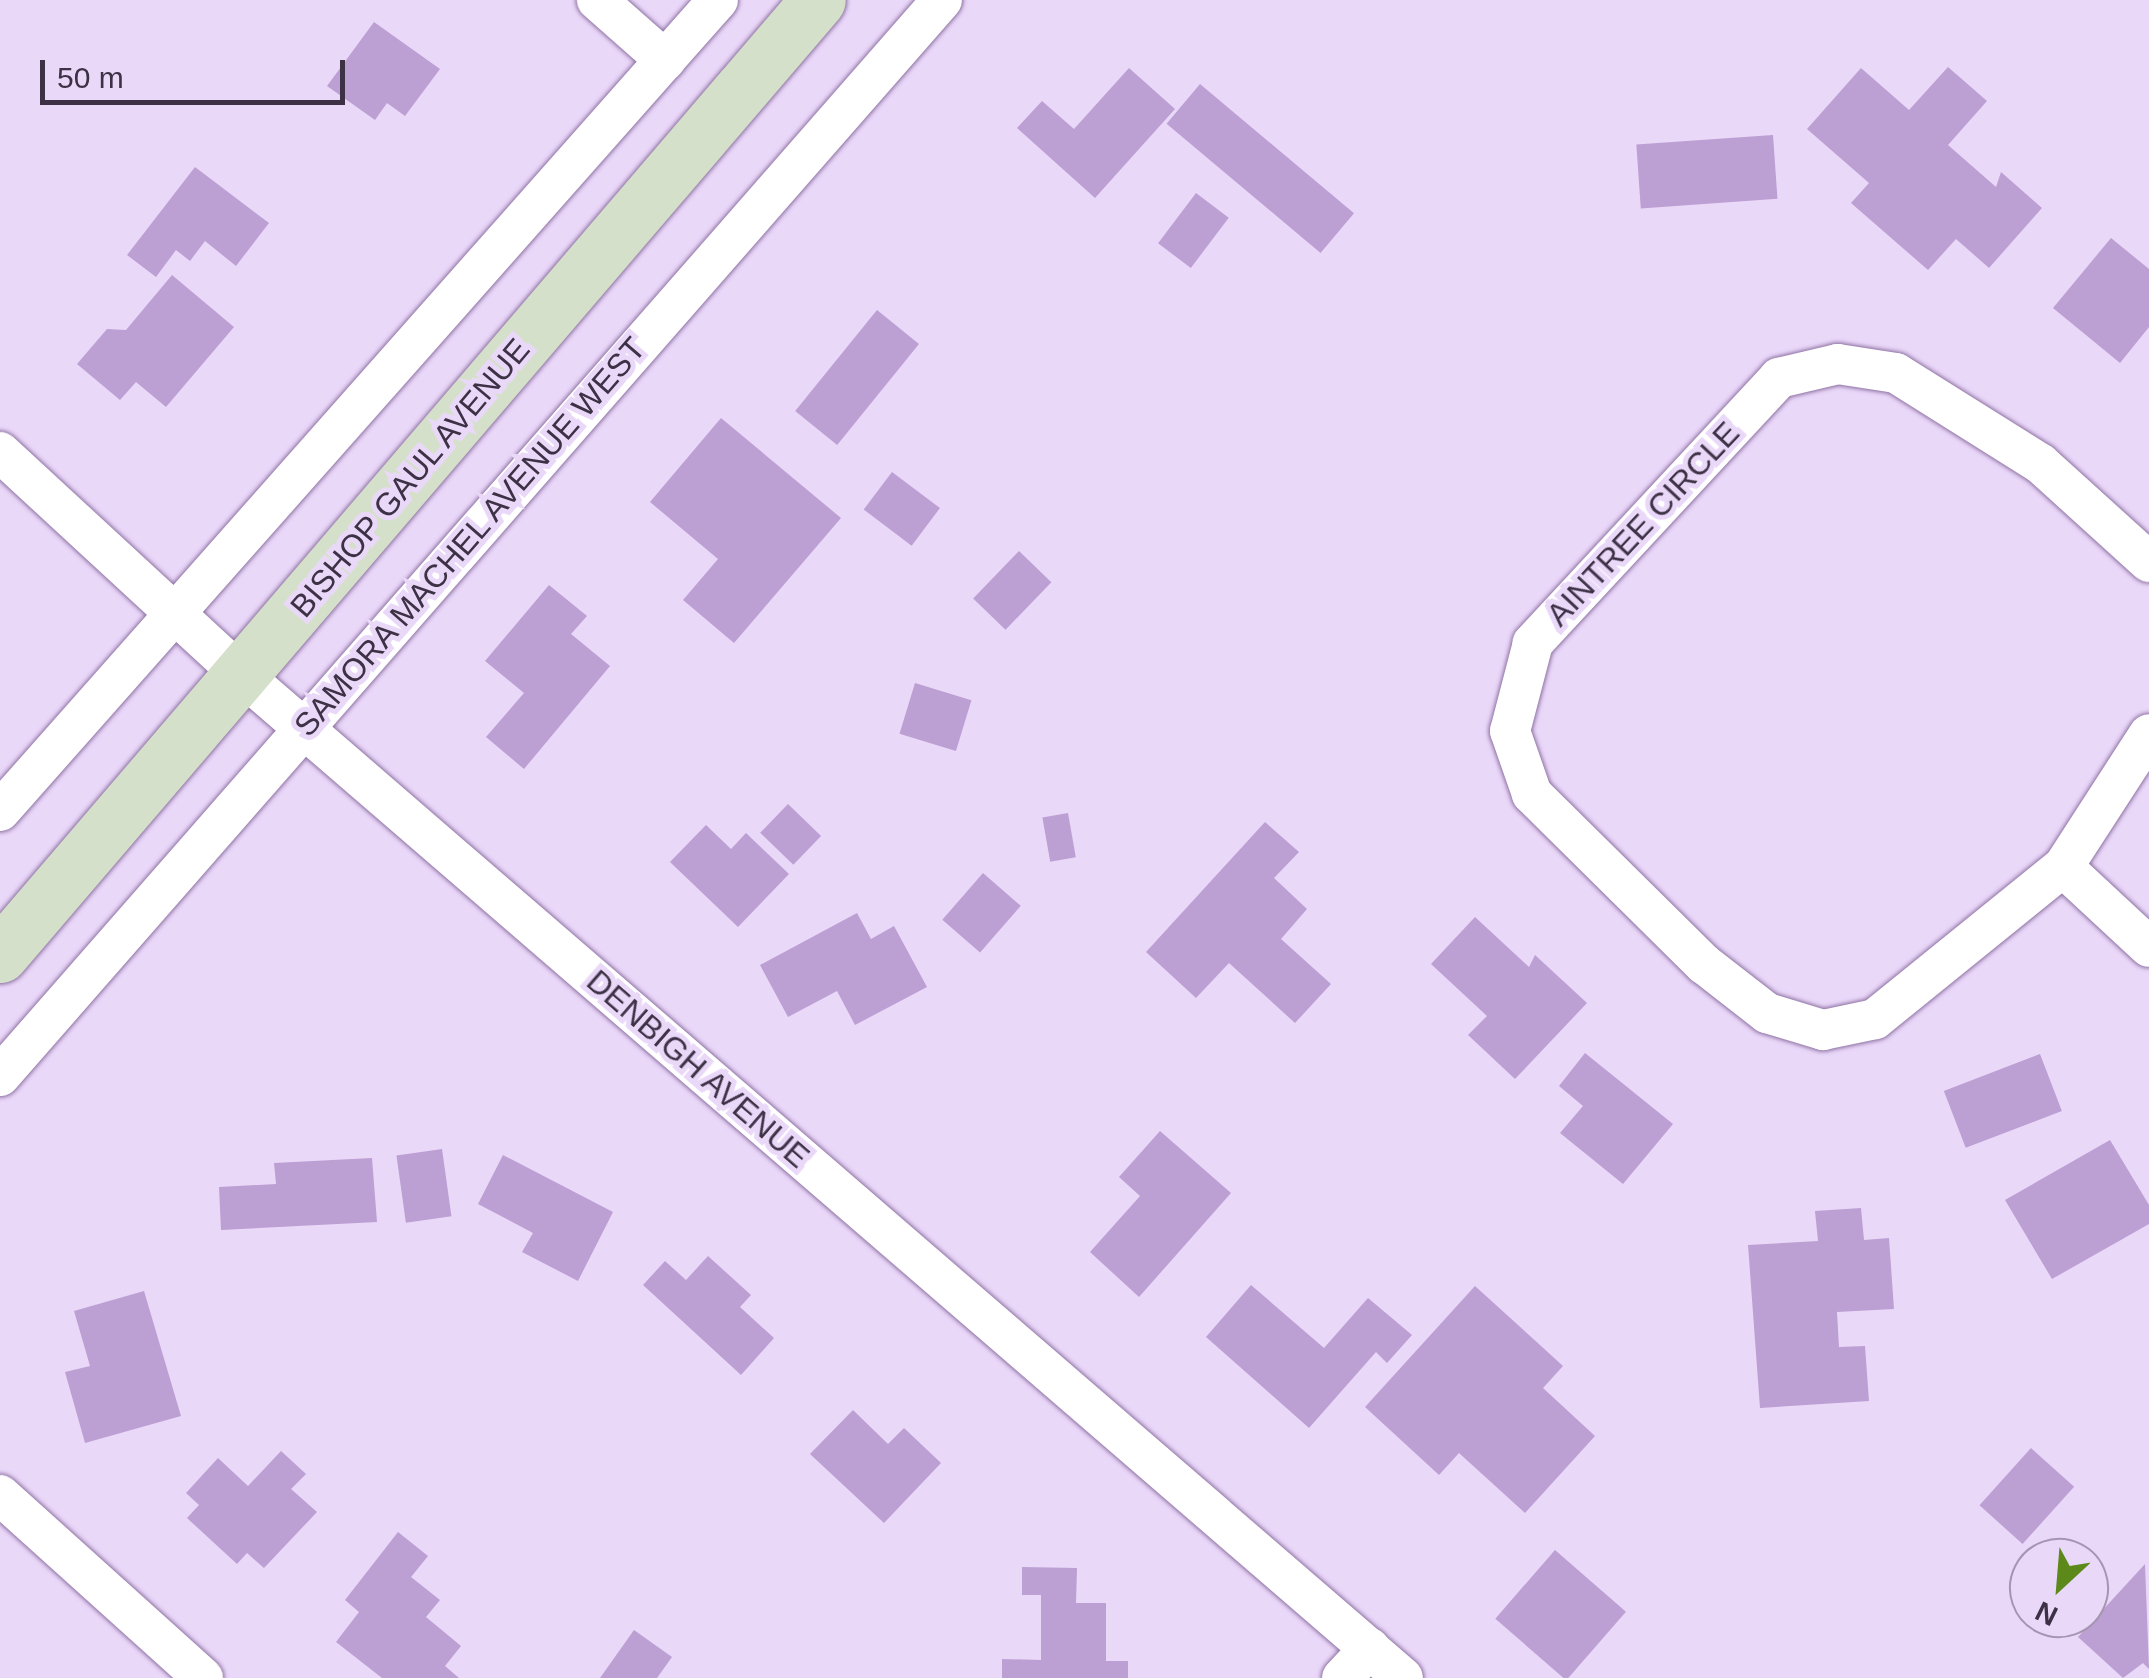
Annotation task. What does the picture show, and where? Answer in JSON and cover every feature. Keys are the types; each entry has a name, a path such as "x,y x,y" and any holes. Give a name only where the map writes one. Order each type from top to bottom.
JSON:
{"main road":[{"name":"BISHOP GAUL AVENUE","path":"0,955 818,0"}],"street":[{"path":"597,0 665,60"},
{"path":"0,812 179,615 718,0"},
{"name":"SAMORA MACHEL AVENUE WEST","path":"0,1076 942,0"},
{"name":"AINTREE CIRCLE","path":"2149,562 2025,454 1896,373 1838,364 1779,378 1532,643 1510,731 1532,794 1704,964 1767,1013 1822,1030 1875,1019 2063,867 2149,734"},
{"name":"DENBIGH AVENUE","path":"0,452 242,675 1403,1678"},
{"path":"2063,867 2149,947"},
{"path":"0,1495 203,1678"},
{"path":"1342,1678 1370,1648"}],"building":[{"path":"374,22 440,69 405,116 387,103 375,120 327,86"},
{"path":"1948,67 1987,101 1948,145 1996,187 2001,172 2042,208 1989,268 1956,239 1928,270 1851,203 1869,183 1807,129 1861,68 1909,110"},
{"path":"1129,68 1175,109 1095,198 1017,128 1042,101 1074,129"},
{"path":"1200,84 1354,213 1321,253 1167,124"},
{"path":"1773,135 1777,199 1641,208 1636,145"},
{"path":"195,167 269,223 236,266 205,241 190,261 176,250 156,277 127,255"},
{"path":"1196,193 1229,218 1191,268 1158,243"},
{"path":"2111,238 2149,269 2149,327 2120,363 2053,308"},
{"path":"172,275 234,327 166,407 136,382 120,400 77,364 107,329 126,330"},
{"path":"877,310 919,344 837,445 795,411"},
{"path":"721,418 841,518 734,643 683,600 718,559 650,502"},
{"path":"892,472 940,508 912,546 864,510"},
{"path":"1019,551 1051,582 1006,630 973,598"},
{"path":"549,585 587,616 571,634 610,666 524,769 486,737 524,693 485,661"},
{"path":"915,683 971,700 956,751 900,734"},
{"path":"788,804 821,836 793,865 760,833"},
{"path":"1068,813 1076,857 1050,862 1042,818"},
{"path":"1265,822 1299,852 1274,878 1307,909 1281,939 1331,984 1295,1023 1229,963 1196,998 1146,952"},
{"path":"706,825 731,849 746,833 789,874 738,927 670,862"},
{"path":"983,873 1021,906 980,953 942,920"},
{"path":"857,913 871,939 894,926 927,987 855,1025 837,991 788,1017 760,965"},
{"path":"1475,917 1529,967 1535,955 1587,1003 1515,1079 1468,1035 1487,1016 1431,964"},
{"path":"1585,1053 1673,1124 1623,1184 1560,1133 1583,1106 1559,1086"},
{"path":"2040,1054 2062,1111 1966,1148 1944,1091"},
{"path":"1160,1131 1231,1193 1139,1297 1090,1252 1140,1196 1119,1177"},
{"path":"2110,1140 2149,1205 2149,1224 2052,1279 2005,1200"},
{"path":"442,1149 451,1216 406,1223 396,1155"},
{"path":"503,1155 613,1212 578,1281 522,1252 533,1233 478,1204"},
{"path":"372,1158 377,1222 221,1230 219,1187 276,1184 274,1163"},
{"path":"1861,1208 1864,1240 1889,1238 1894,1309 1837,1312 1839,1347 1865,1346 1869,1401 1760,1408 1748,1245 1818,1241 1815,1211"},
{"path":"708,1256 751,1295 740,1307 774,1338 741,1375 643,1285 665,1261 686,1280"},
{"path":"1251,1285 1324,1348 1368,1298 1412,1335 1387,1363 1376,1352 1309,1428 1206,1337"},
{"path":"1475,1286 1563,1366 1543,1388 1595,1436 1525,1513 1459,1453 1439,1475 1365,1407"},
{"path":"144,1291 181,1416 85,1443 65,1372 90,1366 74,1311"},
{"path":"853,1410 888,1444 904,1428 941,1463 884,1523 810,1454"},
{"path":"2031,1448 2074,1487 2028,1538 2016,1538 1979,1505"},
{"path":"281,1451 306,1474 291,1489 317,1512 264,1568 247,1553 237,1564 187,1518 199,1505 186,1493 218,1458 248,1486"},
{"path":"398,1532 428,1556 411,1577 440,1600 426,1617 461,1646 445,1666 459,1678 382,1678 336,1642 359,1612 345,1600"},
{"path":"1555,1550 1626,1612 1568,1678 1495,1619"},
{"path":"2145,1564 2149,1669 2143,1663 2123,1678 2079,1638 2109,1638 2109,1603"},
{"path":"1022,1567 1077,1568 1076,1603 1106,1603 1106,1661 1128,1661 1128,1678 1002,1678 1002,1659 1041,1660 1041,1595 1022,1595"},
{"path":"634,1630 672,1657 657,1678 600,1678"}]}
